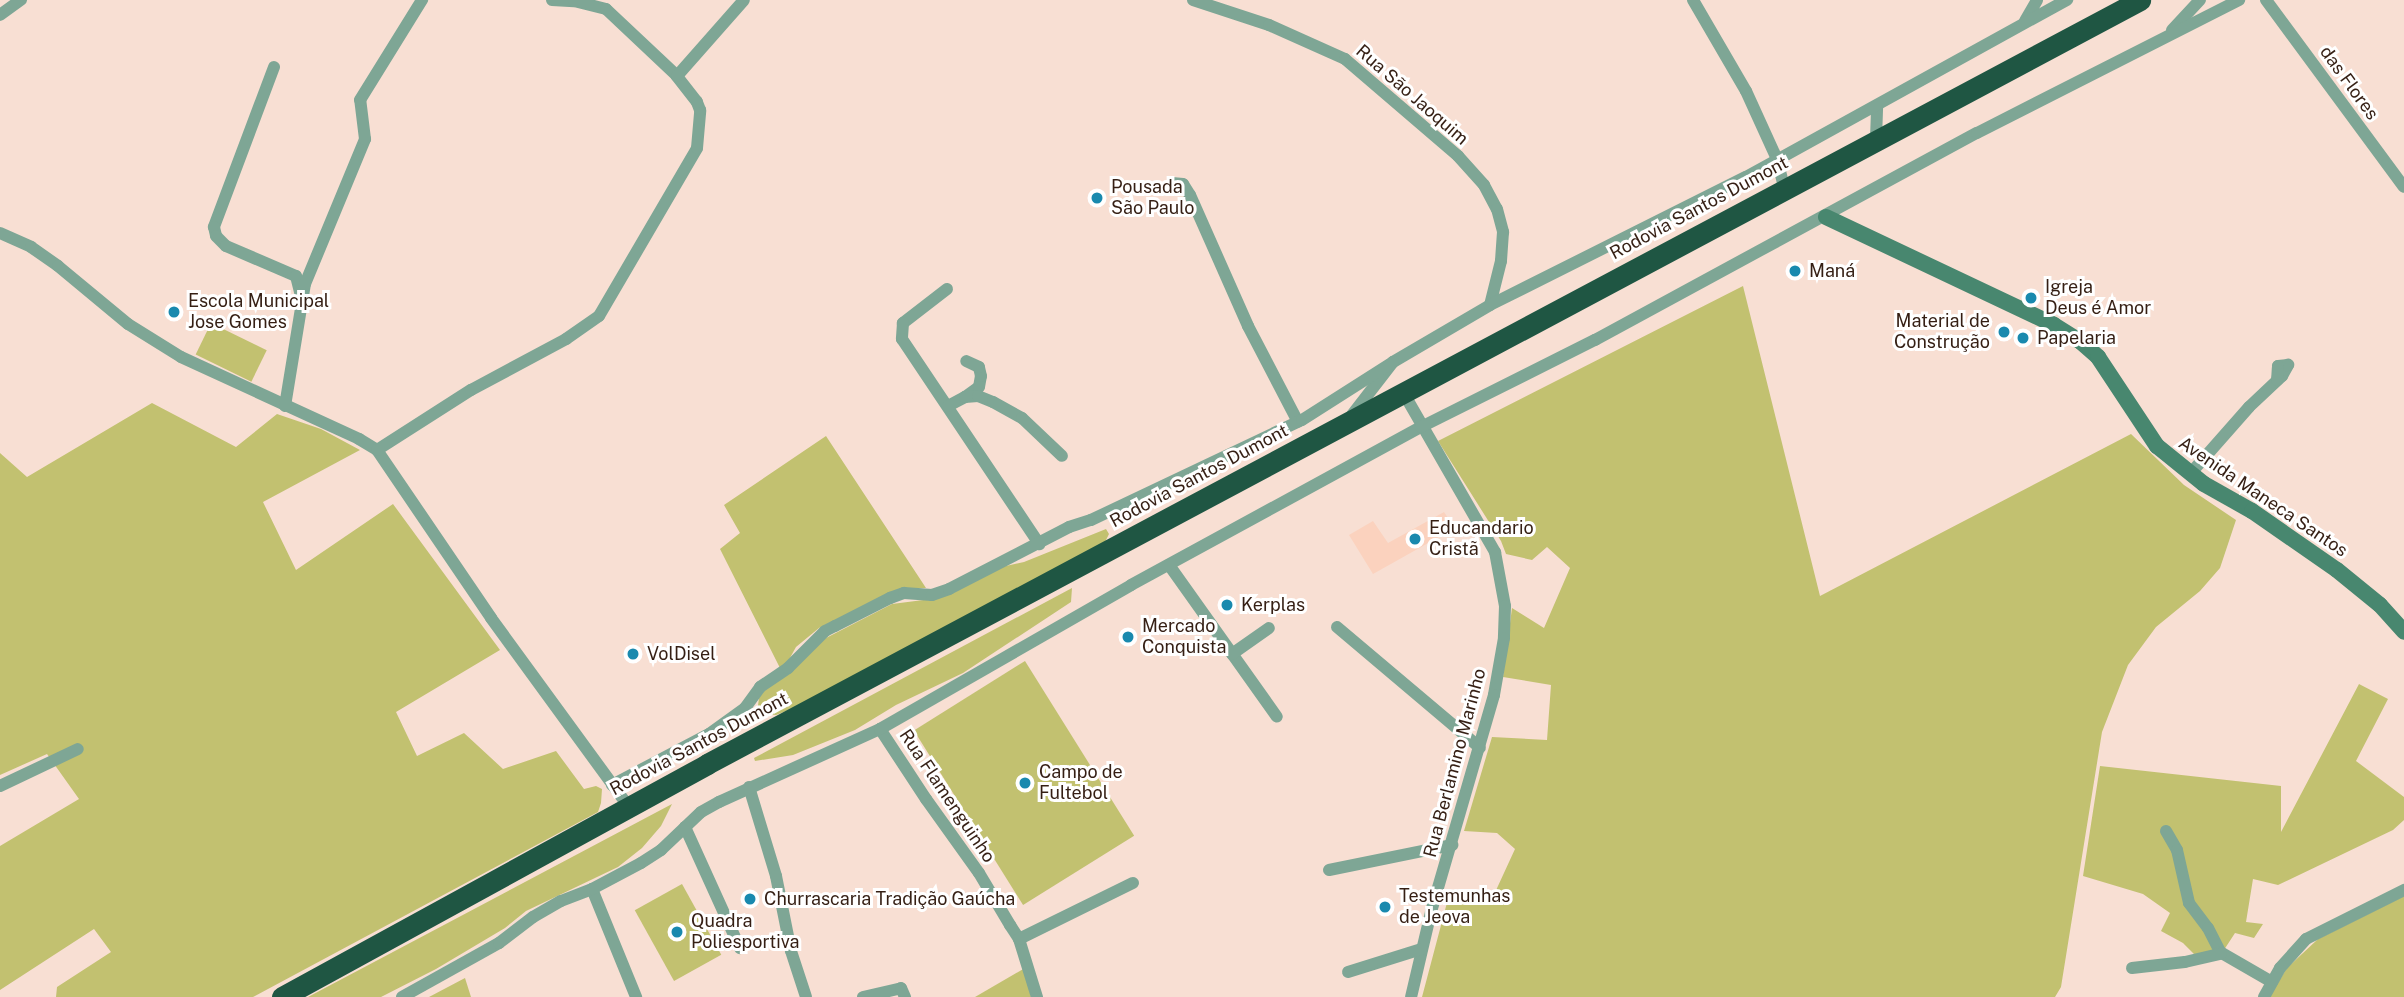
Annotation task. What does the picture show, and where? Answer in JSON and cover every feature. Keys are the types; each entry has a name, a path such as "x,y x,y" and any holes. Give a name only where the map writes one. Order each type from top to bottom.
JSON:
{"highway":[{"name":"Rodovia Santos Dumont","path":"282,997 629,807 2140,0"}],"street":[{"path":"0,15 20,0"},
{"path":"285,406 302,300 365,139 360,100 422,0"},
{"path":"377,450 471,390 566,339 599,316 698,148 698,102 677,76 606,9 574,1 552,0"},
{"path":"677,76 744,0"},
{"name":"Rua São Jaoquim","path":"1193,0 1269,25 1345,59 1458,156 1484,186 1497,209 1503,232 1501,261 1490,305"},
{"path":"1693,0 1746,90 1777,159 1784,188"},
{"path":"2025,22 2037,0"},
{"path":"612,785 709,734 745,708 760,687 788,668 825,632 904,593 932,595 949,589 1298,422 1490,305 1777,159 2067,0"},
{"path":"2166,37 2200,0"},
{"path":"402,997 499,943 533,917 561,901 592,889 641,863 701,812 749,787 880,729 1169,565 1421,427 1595,341 1826,218 1977,133 2239,0"},
{"name":"das Flores","path":"2266,0 2404,187"},
{"path":"274,67 214,227 216,236 226,246 296,276 302,300"},
{"path":"1876,139 1877,106"},
{"path":"1172,183 1183,184 1190,195 1248,326 1298,422"},
{"name":"Avenida Maneca Santos","path":"1826,218 2054,325 2081,342 2098,357 2157,446 2190,474 2337,570 2380,605 2403,629"},
{"path":"0,233 31,247 128,324 181,357 377,450 491,618 629,807"},
{"path":"947,289 903,323 902,339 1039,544"},
{"path":"948,406 979,387 979,367 966,361"},
{"path":"1346,423 1393,362"},
{"path":"2190,474 2249,407 2277,380"},
{"name":"Rua Berlamino Marinho","path":"1403,393 1489,541 1502,579 1504,638 1494,695 1422,949 1411,997"},
{"path":"965,397 978,396 1022,418 1062,456"},
{"path":"1169,565 1276,717"},
{"path":"1338,626 1480,748"},
{"path":"1232,654 1269,628"},
{"name":"Rua Flamenguinho","path":"880,729 979,873 1018,939 1037,997"},
{"path":"0,786 78,749"},
{"path":"749,787 776,876 791,951 806,997"},
{"path":"685,827 740,948"},
{"path":"2166,831 2177,850 2189,903 2208,928 2221,954 2272,982"},
{"path":"1329,870 1452,845"},
{"path":"1018,939 1133,883"},
{"path":"592,889 636,997"},
{"path":"2264,997 2293,951 2306,939 2404,890"},
{"path":"1348,972 1422,949"},
{"path":"2132,968 2185,962 2221,954"},
{"path":"863,997 901,988 905,997"}],"shaded area":[{"path":"1743,286 1820,596 2131,434 2184,485 2236,520 2220,568 2200,591 2156,627 2128,665 2102,732 2061,987 2055,997 1422,997 1449,895 1492,899 1515,849 1497,833 1464,831 1492,737 1547,740 1551,685 1503,677 1512,608 1544,628 1570,568 1547,547 1532,560 1506,554 1501,541 1438,441"},
{"path":"211,323 267,350 251,382 196,354"},
{"path":"152,403 236,447 277,414 321,429 360,450 263,502 296,570 393,504 500,650 396,712 417,756 464,733 503,769 556,751 584,789 596,786 602,789 601,803 598,812 253,997 56,997 57,987 111,952 94,929 0,990 0,846 79,799 47,754 0,775 0,453 27,477"},
{"path":"826,436 926,588 916,588 875,601 819,628 796,647 786,665 780,668 720,549 740,533 724,505"},
{"name":"Educandario Cristã","path":"1444,512 1455,528 1373,574 1349,535 1373,521 1388,543"},
{"path":"1106,529 1109,534 1104,544 825,696 776,715 757,713 759,698 768,685 826,638 892,604 939,598 997,568 1024,562"},
{"path":"1072,588 1071,602 963,673 896,705 855,730 793,755 755,761 754,758"},
{"name":"Campo de Fultebol","path":"1025,661 1134,836 1023,905 914,730"},
{"path":"2359,684 2388,699 2356,761 2404,797 2404,820 2393,830 2278,885 2253,879 2246,922 2263,924 2254,938 2235,933 2222,953 2195,955 2183,943 2161,931 2170,913 2143,894 2083,876 2100,766 2281,786 2281,832"},
{"path":"672,804 661,826 642,848 618,867 526,911 505,928 436,969 381,997 308,997"},
{"name":"Quadra Poliesportiva","path":"682,884 721,955 674,981 635,910"},
{"path":"2404,896 2404,997 2269,997 2287,968 2318,939"},
{"path":"1025,968 1031,997 975,997"},
{"path":"465,978 471,997 429,997"}],"place":[{"name":"Pousada São Paulo","path":"1097,198"},
{"name":"Maná","path":"1795,271"},
{"name":"Igreja Deus é Amor","path":"2031,298"},
{"name":"Escola Municipal Jose Gomes","path":"174,312"},
{"name":"Material de Construção","path":"2004,332"},
{"name":"Papelaria","path":"2023,338"},
{"name":"Educandario Cristã","path":"1415,539"},
{"name":"Kerplas","path":"1227,605"},
{"name":"Mercado Conquista","path":"1128,637"},
{"name":"VolDisel","path":"633,654"},
{"name":"Campo de Fultebol","path":"1025,783"},
{"name":"Churrascaria Tradição Gaúcha","path":"750,899"},
{"name":"Testemunhas de Jeova","path":"1385,907"},
{"name":"Quadra Poliesportiva","path":"677,932"}]}
